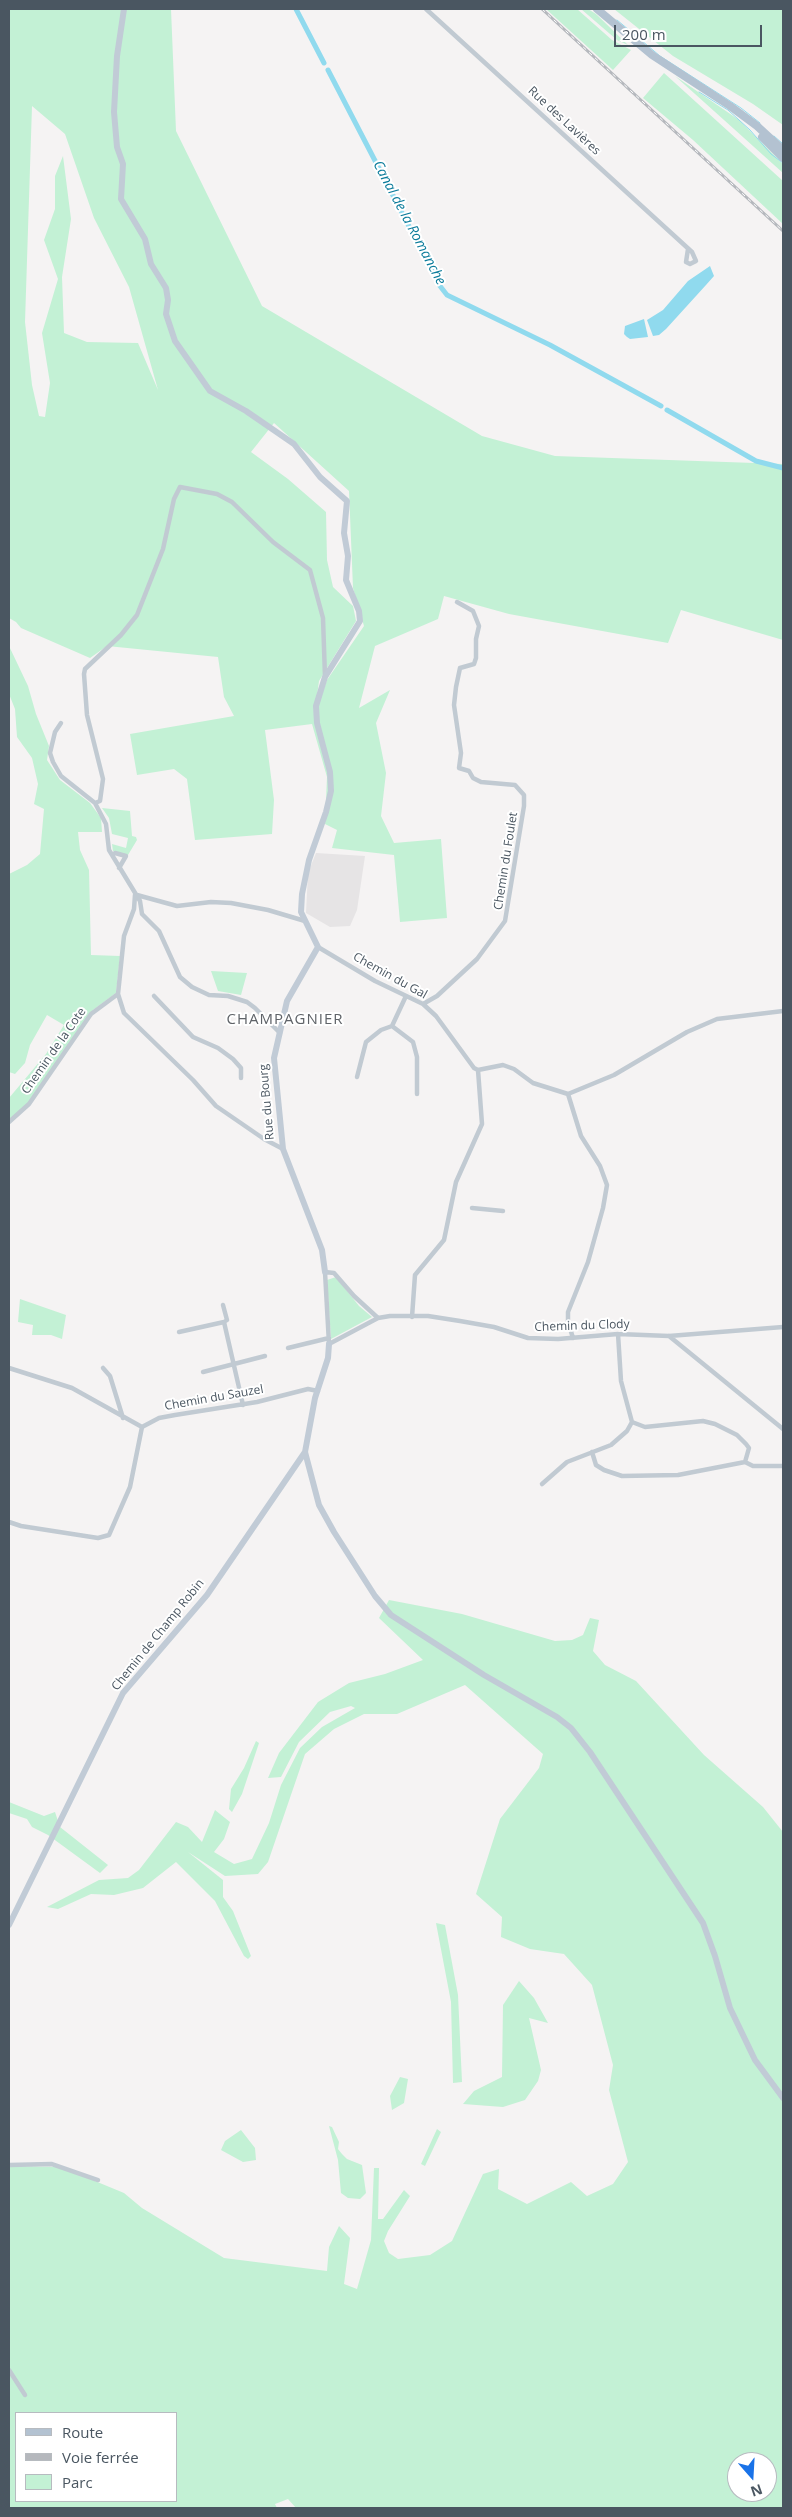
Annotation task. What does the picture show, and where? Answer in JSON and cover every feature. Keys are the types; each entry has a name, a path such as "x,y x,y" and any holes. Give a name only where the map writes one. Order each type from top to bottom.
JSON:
{"main road":[{"path":"597,9 652,55 724,102 783,150"},
{"path":"748,120 783,158"}],"street":[{"path":"124,9 117,56 114,112 117,147 124,164 121,199 145,239 151,264 166,288 167,319 176,341 210,391 246,411 294,444 320,477 347,500 344,533 348,556 346,580 359,611 360,621 325,677 317,699 316,716 330,772 331,791 305,877 302,912 318,947"},
{"name":"Rue des Lavières","path":"426,9 688,249"},
{"path":"96,803 100,801 103,779 87,715 82,683 85,668 121,635 137,615 165,541 174,499 180,487 217,494 232,502 279,546 304,563 310,570 323,618 325,677"},
{"name":"Chemin du Foulet","path":"423,1004 437,996 477,959 508,916 524,806 524,795 515,785 473,778 469,771 458,768 461,753 454,705 456,687 460,668 474,664 479,626 473,612 458,602"},
{"path":"61,723 55,732 50,753 53,762 61,776 96,803 106,824 109,850 140,901 141,910 145,918 159,930 180,976 192,987 209,995 228,996 247,1002 280,1033"},
{"path":"112,856 115,853 126,856 119,868"},
{"path":"135,895 177,906 211,902 231,903 268,910 305,922"},
{"path":"135,895 134,910 125,932 118,994 126,1016 193,1080 216,1106 264,1139 283,1149"},
{"path":"134,910 141,910"},
{"name":"Chemin du Gal","path":"318,947 375,981 423,1004 436,1016 474,1068 478,1070"},
{"name":"Rue du Bourg","path":"318,947 287,1001 274,1058 283,1149 324,1257 325,1272"},
{"name":"Chemin de la Cote","path":"9,1122 29,1104 92,1014 118,994"},
{"path":"154,996 193,1037 218,1048 233,1059 241,1068 242,1078"},
{"path":"357,1077 366,1042 380,1030 392,1026 406,996"},
{"path":"412,1317 415,1275 423,1263 438,1250 444,1240 456,1182 482,1124 478,1070 503,1065 514,1069 533,1083 568,1094 614,1075 687,1032 718,1019 783,1011"},
{"path":"392,1026 413,1042 416,1057 417,1094"},
{"path":"568,1094 580,1136 600,1166 607,1185 604,1208 588,1262 568,1312 568,1322 573,1338"},
{"path":"472,1208 503,1211"},
{"path":"288,1348 329,1341 378,1318 354,1296 334,1273 325,1272 329,1341 328,1358 318,1391 305,1452 319,1505 383,1607 399,1621 484,1675 557,1717 571,1728 590,1752 703,1923 730,2008 755,2060 783,2098"},
{"path":"223,1304 227,1320 224,1322 232,1364 243,1404"},
{"name":"Chemin du Clody","path":"378,1318 412,1317 460,1321 494,1327 528,1338 573,1338 618,1334 668,1336 783,1326"},
{"path":"179,1332 224,1322"},
{"path":"542,1484 567,1462 611,1445 627,1431 632,1422 621,1381 618,1334"},
{"path":"668,1336 783,1429"},
{"path":"203,1372 265,1356"},
{"path":"9,1368 72,1388 142,1428 130,1487 109,1535 98,1538 21,1526 9,1522"},
{"path":"102,1368 110,1376 123,1418"},
{"name":"Chemin du Sauzel","path":"142,1428 159,1418 243,1404 308,1389 318,1391"},
{"path":"632,1422 645,1427 703,1421 716,1424 737,1435 746,1444 749,1448 745,1462"},
{"name":"Chemin de Champ Robin","path":"9,1925 123,1693 207,1596 305,1452"},
{"path":"592,1452 596,1465 622,1476 678,1475 745,1462 753,1466 783,1466"},
{"path":"9,2165 52,2164 98,2180"},
{"path":"9,2370 25,2394"}],"shaded area":[{"path":"316,853 365,856 357,910 350,926 330,927 306,913 308,873"}],"green space":[{"path":"9,9 171,9 176,131 262,306 482,436 555,456 783,464 783,640 681,610 668,643 509,614 444,596 438,619 375,646 359,708 390,690 376,723 386,773 381,816 394,843 441,839 447,918 400,922 394,855 332,848 337,830 325,824 327,777 312,724 265,730 274,800 272,834 195,840 187,779 174,769 137,775 130,734 234,716 224,697 218,657 107,646 90,658 21,628 9,618","holes":["32,106 65,134 94,218 129,287 158,390 138,343 87,342 64,333 62,277 71,219 63,156 55,176 55,209 44,240 58,279 42,333 50,383 45,417 39,416 32,385 25,322","274,423 349,491 353,588 364,626 327,680 314,718 319,681 356,621 353,606 333,587 327,560 326,512 288,479 251,452"]},
{"path":"546,9 577,9 612,40 631,50 613,70"},
{"path":"581,9 588,9 596,14 628,45 617,40"},
{"path":"614,9 783,9 783,125 753,104 673,56"},
{"path":"664,73 783,181 783,224 693,140 643,98"},
{"path":"675,76 739,120 783,164 783,173"},
{"path":"9,646 28,686 36,714 49,746 47,760 60,780 90,803 101,818 102,832 78,832 80,850 89,870 91,955 120,956 116,993 93,1010 26,1106 9,1123 9,1098 46,1054 64,1025 47,1015 30,1045 25,1063 15,1074 9,1072 9,874 27,865 40,854 44,809 34,804 38,784 32,758 17,737 15,709 9,694"},
{"path":"102,808 130,811 132,836 136,837 137,840 128,855 113,851 112,844 126,848 128,838 112,834 109,818"},
{"path":"211,971 247,973 241,995 218,991"},
{"path":"336,1277 359,1306 372,1317 331,1339 327,1280"},
{"path":"20,1299 66,1315 62,1339 51,1335 32,1335 33,1325 18,1322"},
{"path":"389,1600 462,1614 555,1641 572,1640 583,1635 590,1618 599,1620 593,1651 605,1665 636,1681 704,1755 763,1807 783,1832 783,2508 296,2508 288,2499 275,2504 277,2508 9,2508 9,2166 61,2167 124,2193 142,2208 224,2258 327,2271 329,2247 339,2226 350,2238 344,2284 357,2289 371,2240 374,2168 379,2168 378,2219 383,2219 404,2190 410,2196 388,2231 384,2241 389,2253 398,2259 430,2255 452,2241 483,2174 499,2169 498,2189 527,2204 571,2182 587,2196 613,2184 628,2162 609,2090 613,2065 592,1985 564,1954 530,1949 501,1937 502,1917 476,1894 500,1819 539,1768 543,1754 465,1685 397,1714 364,1714 334,1729 305,1754 268,1862 258,1874 225,1876 188,1852 223,1880 223,1897 233,1911 251,1956 248,1959 244,1956 215,1901 176,1862 143,1888 114,1895 91,1894 58,1909 47,1907 99,1880 128,1878 139,1870 176,1822 188,1827 202,1842 215,1810 230,1822 224,1839 214,1852 234,1864 252,1859 269,1823 281,1785 300,1748 322,1727 355,1708 351,1706 330,1712 299,1742 281,1777 268,1778 279,1753 318,1702 349,1683 385,1674 423,1660 379,1618"},
{"path":"256,1741 259,1743 242,1794 232,1812 229,1809 231,1789 244,1768"},
{"path":"9,1802 44,1816 55,1812 60,1827 108,1865 100,1873 48,1835 32,1827 27,1819 9,1813"},
{"path":"436,1923 445,1925 458,1995 462,2082 453,2083 451,2002"},
{"path":"519,1981 534,1998 548,2023 529,2018 541,2070 538,2081 525,2100 503,2107 463,2104 474,2091 502,2077 503,2005"},
{"path":"400,2077 408,2079 404,2103 392,2110 390,2096"},
{"path":"329,2126 332,2127 339,2142 338,2149 342,2154 347,2159 362,2165 366,2193 360,2199 348,2198 341,2193 338,2160"},
{"path":"437,2129 441,2132 425,2166 421,2164"},
{"path":"241,2130 255,2148 256,2160 243,2162 221,2150 225,2141"}],"water":[{"path":"710,266 714,276 666,329 659,335 653,336 647,320 663,310 688,281"},
{"path":"644,319 648,337 630,339 624,334 625,326"}],"waterway":[{"name":"Canal de la Romanche","path":"296,9 324,63"},
{"path":"617,20 660,56 741,108 760,123"},
{"name":"Canal de la Romanche","path":"328,70 440,286 447,295 550,345 661,406"},
{"path":"699,92 728,110 750,130 771,154 783,163"},
{"path":"774,136 783,144"},
{"name":"Canal de la Romanche","path":"667,410 756,461 783,468"}],"railway":[{"path":"542,9 783,231"}],"district":[{"name":"CHAMPAGNIER","path":"285,1020"}]}
